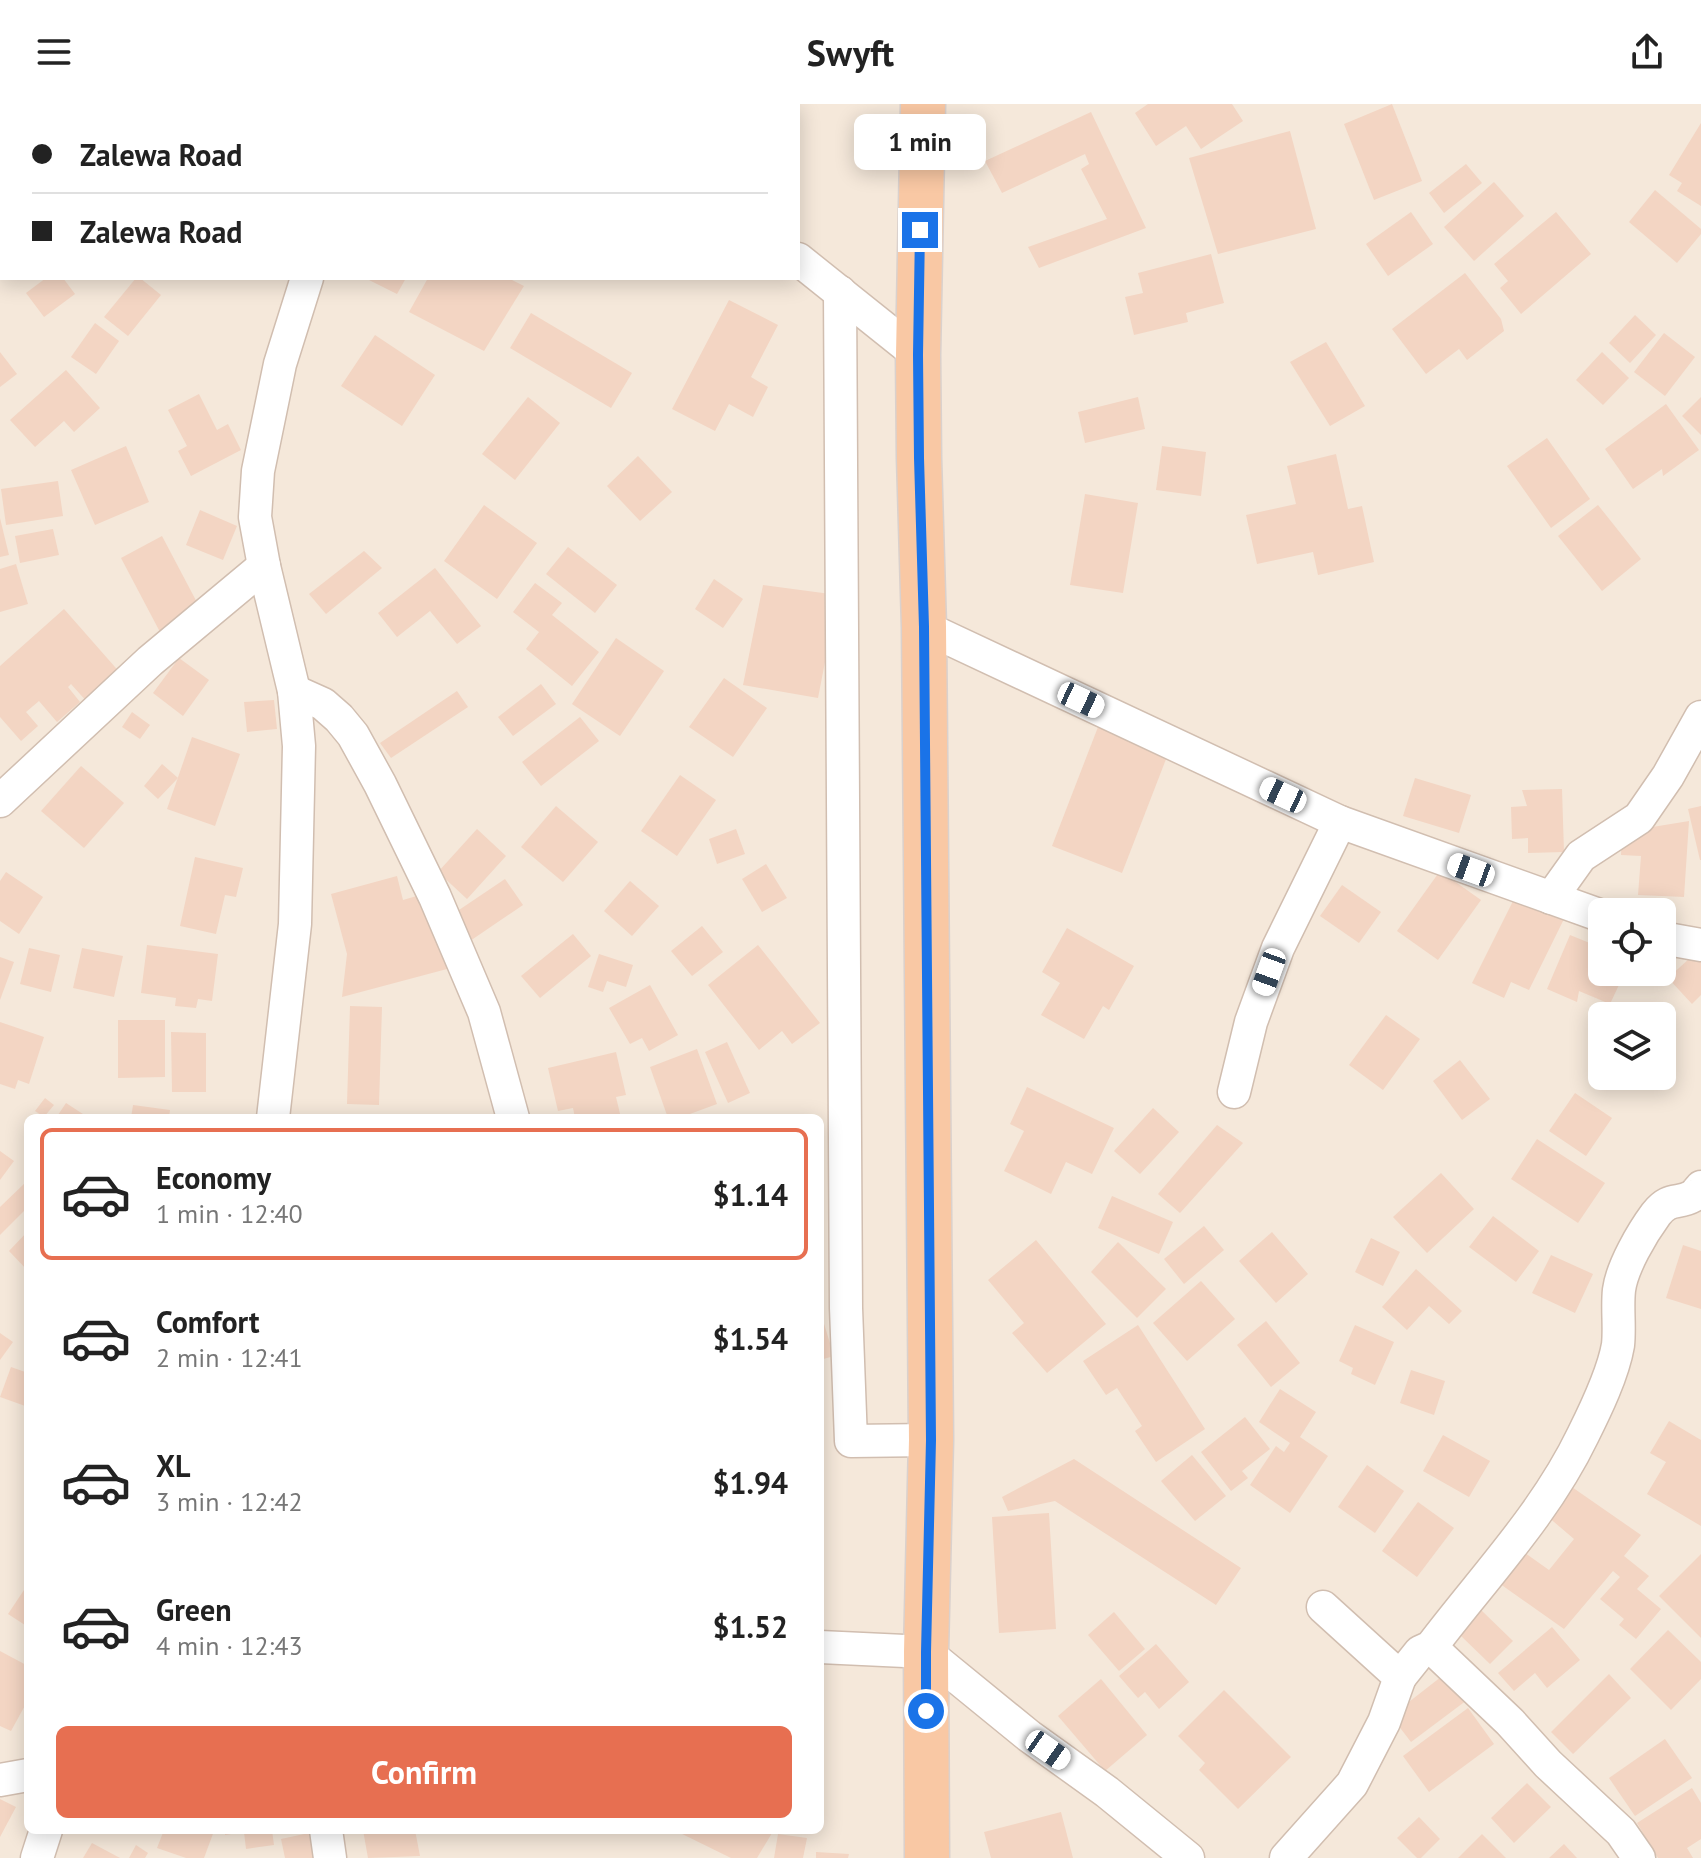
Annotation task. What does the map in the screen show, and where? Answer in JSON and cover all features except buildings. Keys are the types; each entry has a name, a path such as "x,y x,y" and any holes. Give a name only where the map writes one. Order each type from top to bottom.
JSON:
{"highway":[{"path":"923,104 918,355 924,627 931,1440 926,1652 927,1858"}],"street":[{"path":"800,261 918,355"},
{"path":"273,1114 295,924 299,746 294,691 255,517 258,471 280,364 306,280"},
{"path":"840,292 846,1292 851,1441 931,1440"},
{"path":"0,801 150,661 264,566"},
{"path":"924,627 1340,822 1588,911"},
{"path":"294,691 323,704 339,718 353,735 380,784 435,897 484,1012 512,1114"},
{"path":"1551,898 1581,856 1639,818 1668,776 1701,717"},
{"path":"1234,1092 1251,1022 1278,948 1340,822"},
{"path":"1676,941 1701,945"},
{"path":"1286,1858 1352,1784 1384,1722 1400,1677 1420,1652 1431,1647 1539,1511 1583,1436 1606,1382 1618,1346 1619,1290 1624,1271 1658,1211 1670,1201 1693,1196 1701,1187"},
{"path":"1323,1607 1400,1677"},
{"path":"824,1647 926,1652 1188,1858"},
{"path":"1431,1647 1621,1832 1639,1858"},
{"path":"0,1780 24,1776"},
{"path":"37,1858 45,1834"},
{"path":"327,1834 330,1858"}],"shaded area":[{"path":"800,104 1701,104 1701,1858 0,1858 0,280 800,280"}],"route":[{"path":"920,230 918,355 924,627 931,1440 926,1711"}]}
